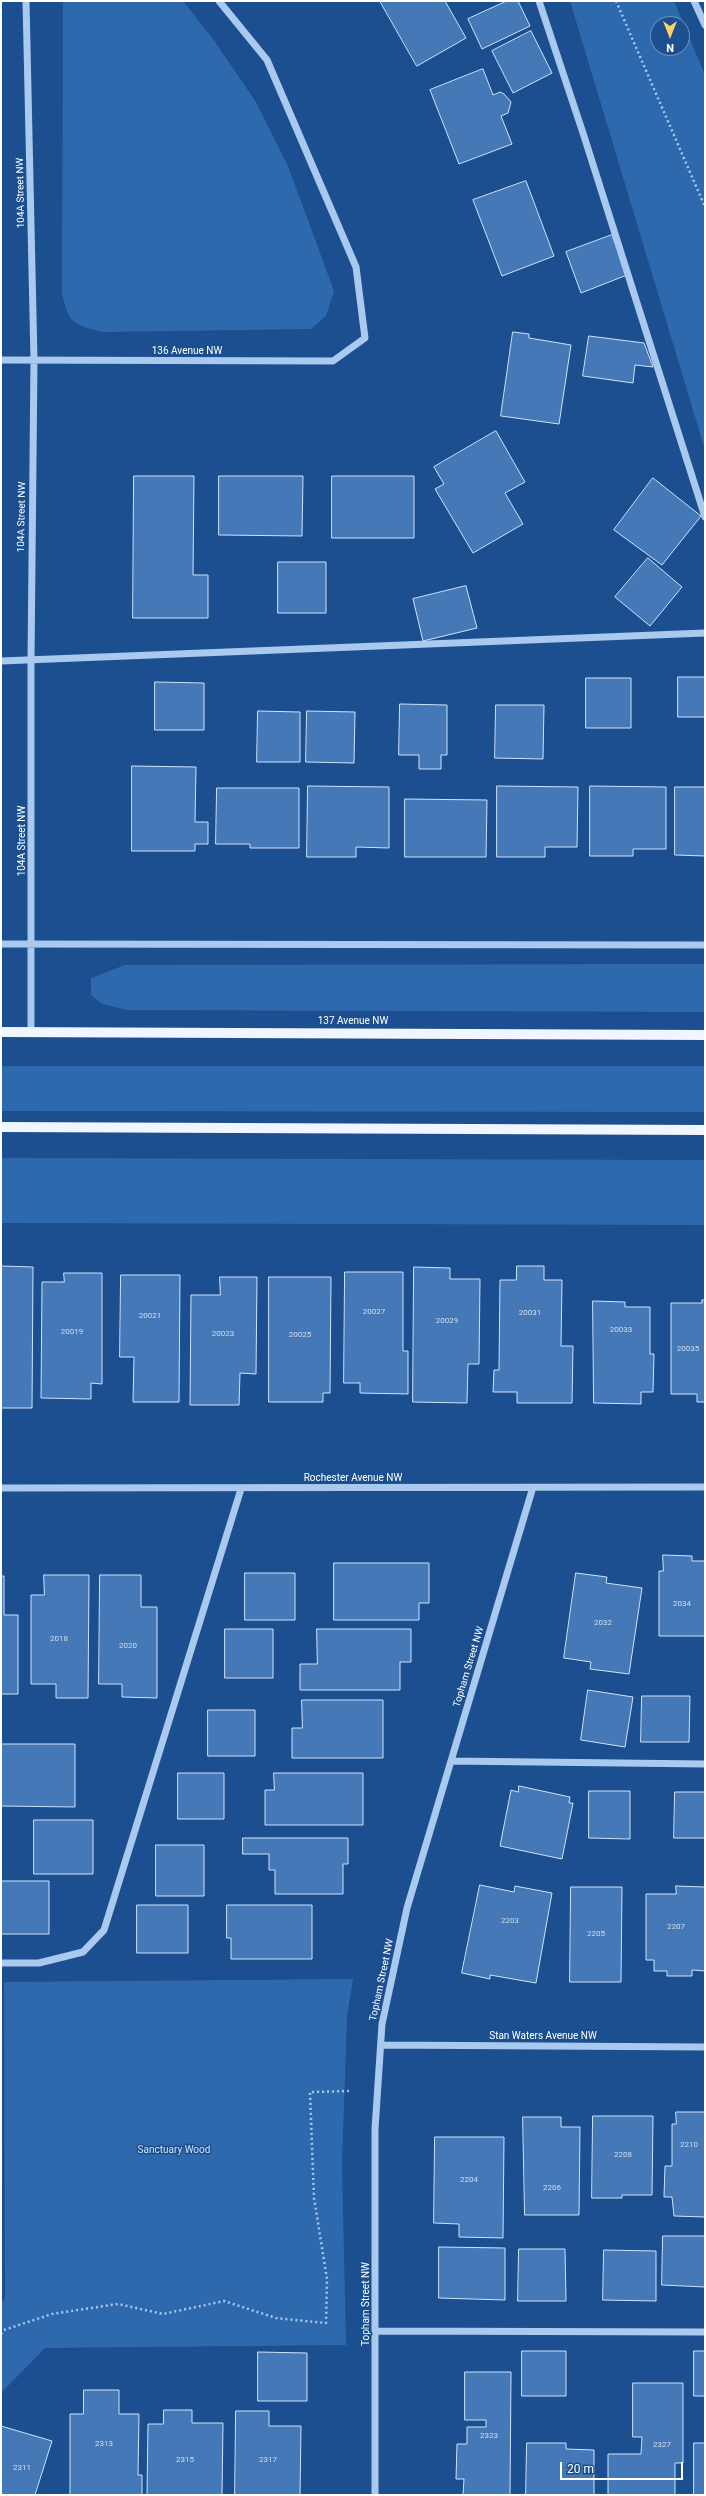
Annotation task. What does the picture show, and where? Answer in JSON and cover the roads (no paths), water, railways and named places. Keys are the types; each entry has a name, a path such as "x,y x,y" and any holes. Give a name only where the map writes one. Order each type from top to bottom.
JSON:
{"main road":[{"name":"137 Avenue NW","path":"1,1032 705,1035"},
{"path":"1,1127 705,1130"}],"street":[{"name":"104A Street NW","path":"26,1 34,360 31,661 31,1032"},
{"name":"136 Avenue NW","path":"1,360 333,361 365,338 356,267 267,60 219,1"},
{"path":"539,1 584,133 705,517"},
{"path":"694,1 705,25"},
{"path":"1,661 705,633"},
{"path":"1,944 705,945"},
{"name":"Topham Street NW","path":"375,2495 375,2129 382,2024 407,1908 533,1487"},
{"name":"Rochester Avenue NW","path":"1,1488 705,1487"},
{"path":"1,1963 40,1963 83,1952 104,1930 241,1488"},
{"path":"451,1761 705,1764"},
{"name":"Stan Waters Avenue NW","path":"381,2045 705,2047"},
{"path":"376,2331 705,2332"}],"park label":[{"name":"Sanctuary Wood","path":"174,2150"}]}
